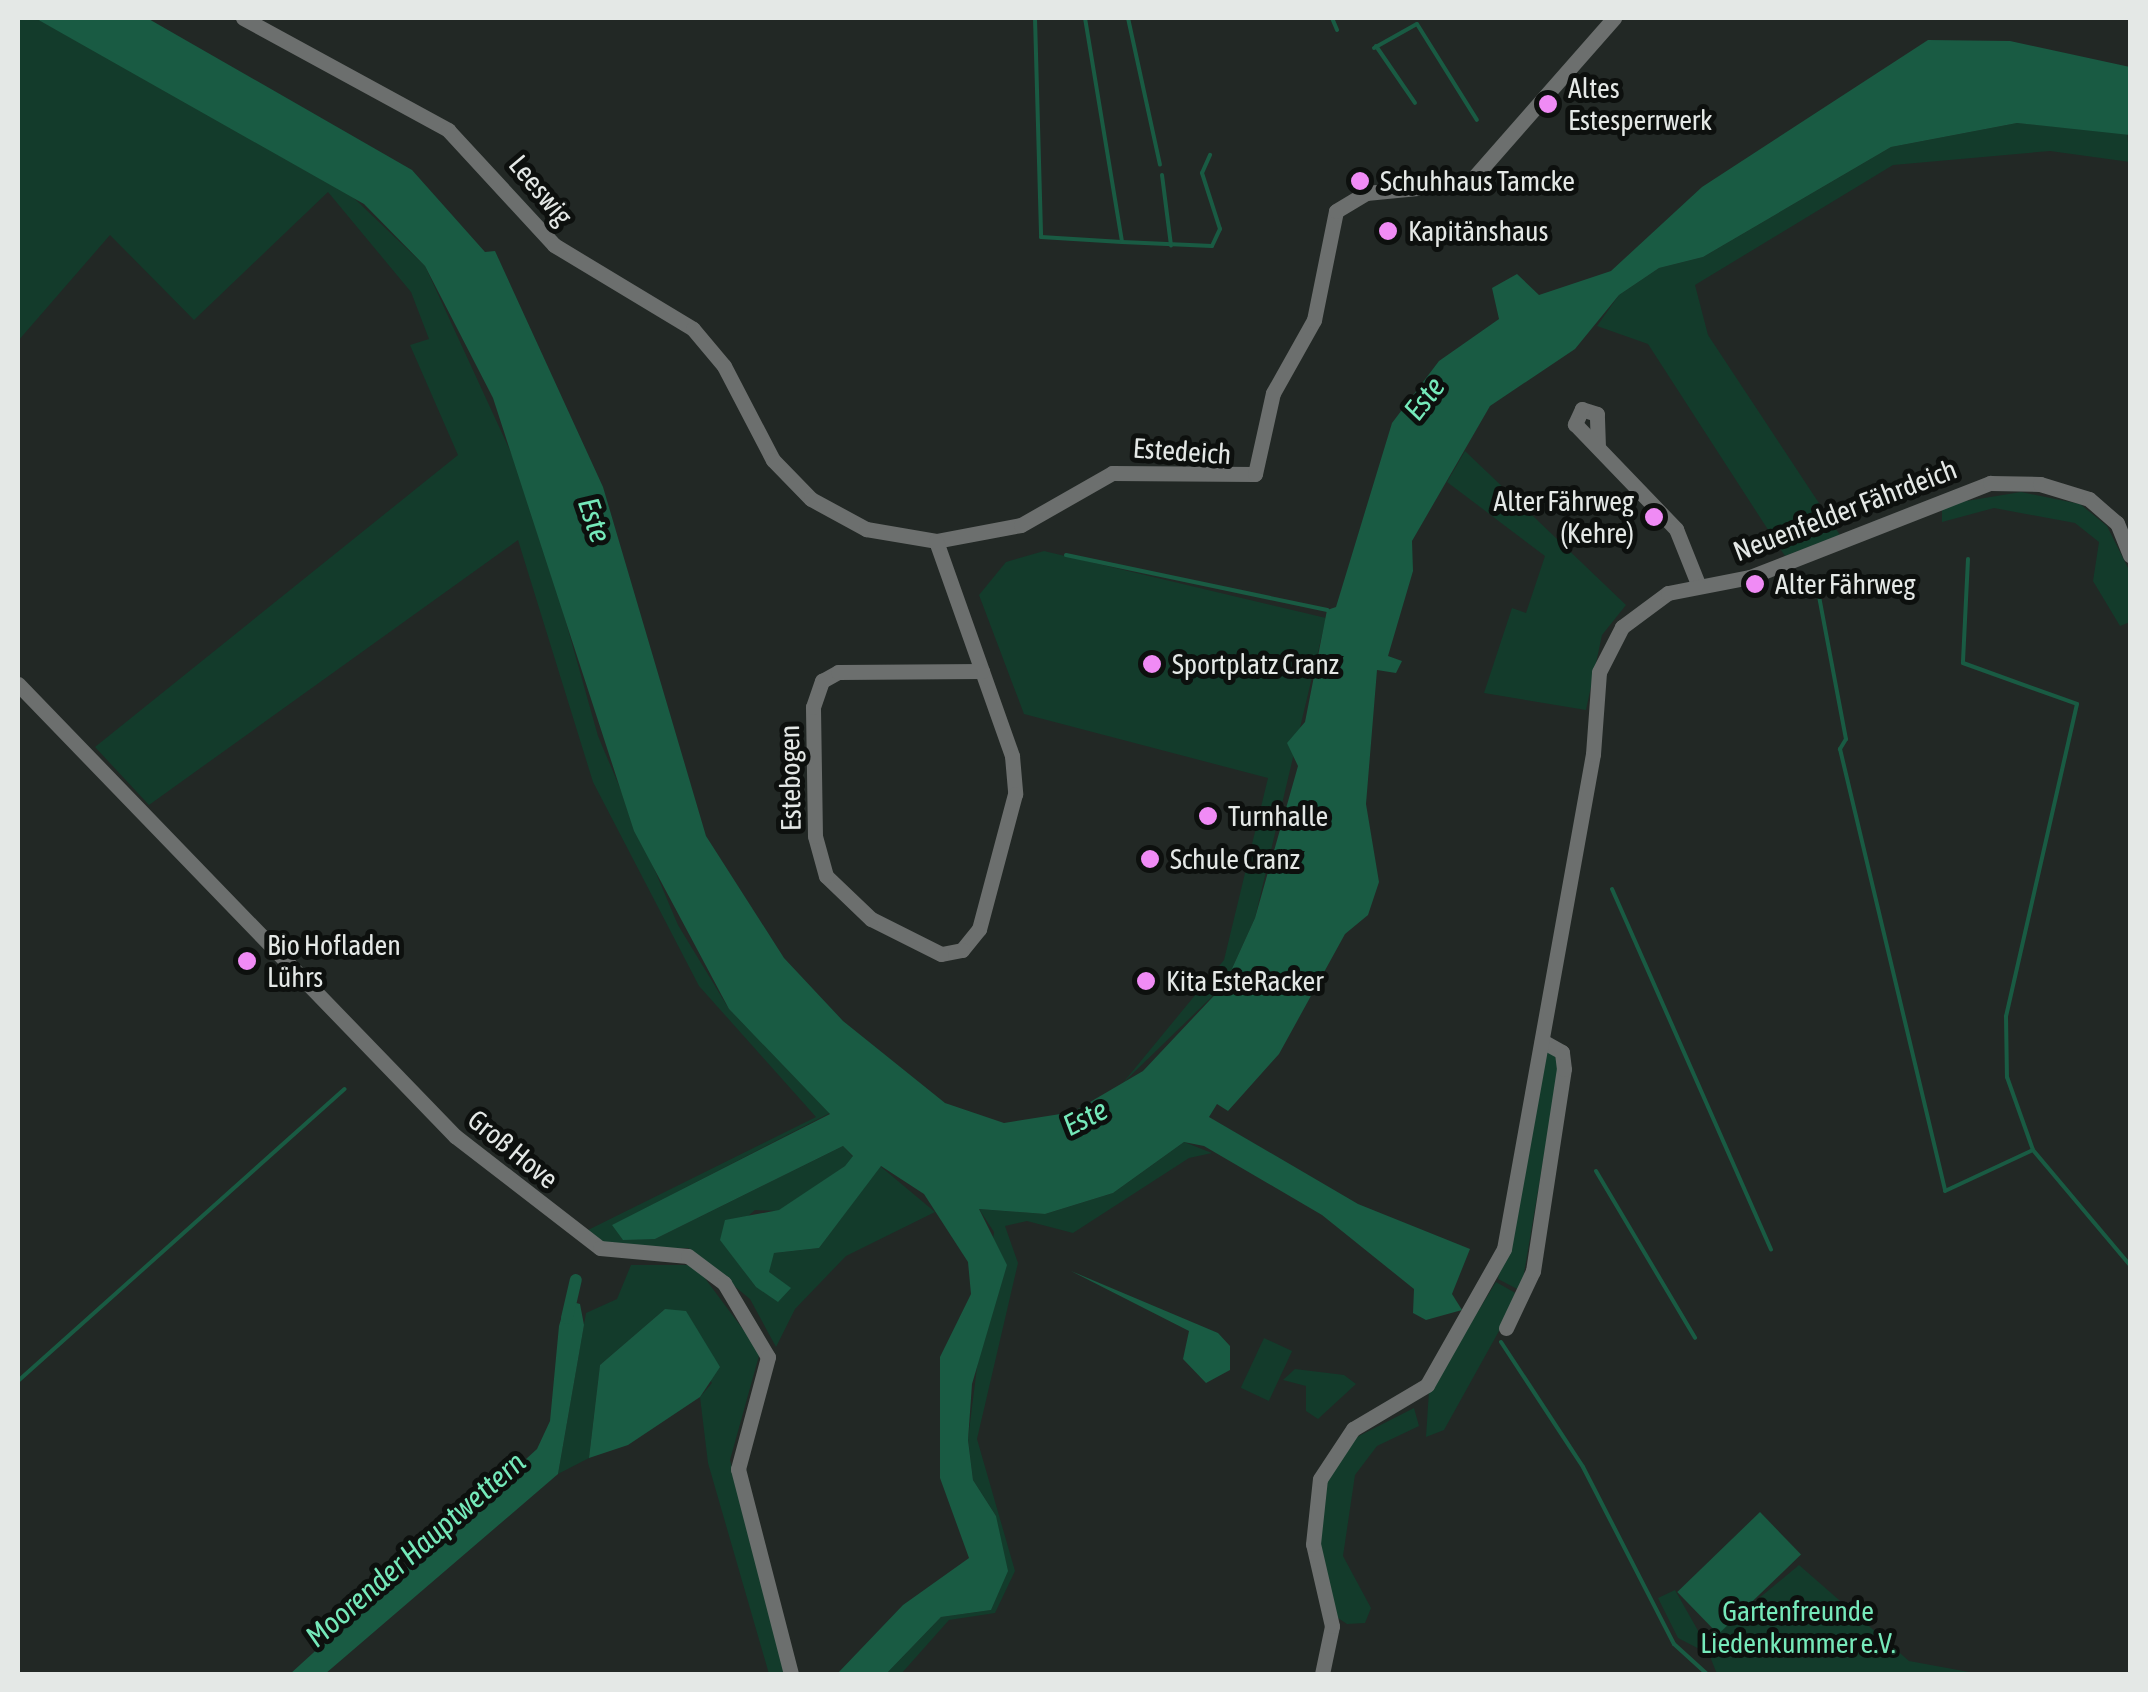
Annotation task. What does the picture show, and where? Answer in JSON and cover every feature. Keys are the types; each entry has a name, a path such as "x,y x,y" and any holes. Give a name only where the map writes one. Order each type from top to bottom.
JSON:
{"street":[{"name":"Leeswig","path":"243,18 448,130 554,245 692,329 794,486"},
{"name":"Estedeich","path":"794,486 866,529 936,541 1021,525 1112,473 1255,474 1273,394 1314,320 1336,211 1366,193 1469,183 1614,18"},
{"path":"1598,448 1676,529 1698,584"},
{"name":"Neuenfelder Fährdeich","path":"1322,1674 1332,1626 1313,1544 1320,1479 1352,1429 1426,1385 1494,1278 1542,1040 1600,672 1641,608 1698,584 1766,572 1928,500 1990,483 2040,484 2089,499 2117,523 2130,555"},
{"name":"Estebogen","path":"952,576 956,540"},
{"name":"Estebogen","path":"936,541 952,576 1012,756 1013,816 978,929 962,950 941,954 871,919 826,876 814,836 813,706 822,682 838,672 982,671"},
{"name":"Groß Hove","path":"18,684 456,1136 600,1248 688,1256 724,1283 768,1358 738,1469 791,1674"},
{"path":"1506,1328 1533,1271 1564,1068 1562,1052 1542,1040"}],"green space":[{"path":"18,18 35,18 335,180 425,266 530,494 598,736 678,925 729,1009 830,1113 613,1225 655,1239 843,1146 853,1157 845,1166 779,1211 755,1210 721,1240 756,1287 774,1253 819,1248 880,1166 935,1212 846,1256 795,1309 776,1347 750,1299 688,1248 618,1250 584,1232 816,1117 699,986 593,782 518,540 149,805 95,747 458,455 410,345 429,339 411,292 328,192 194,320 110,235 18,341"},
{"path":"2017,123 2127,133 2130,162 2050,151 1893,165 1695,285 1708,335 1840,535 1785,556 1648,344 1597,326 1619,295 1659,268 1703,257 1891,147"},
{"path":"1465,451 1626,605 1602,635 1586,710 1484,693 1512,608 1526,613 1545,556 1447,482"},
{"path":"2021,492 2080,504 2107,526 2130,572 2130,622 2120,626 2093,581 2099,542 2075,523 1994,508 1942,522 1942,505"},
{"name":"Sportplatz Cranz","path":"1044,551 1326,618 1255,918 1225,984 1122,1084 1224,960 1268,778 1024,714 979,595 1006,562"},
{"path":"1553,1050 1559,1067 1521,1291 1498,1279 1544,1051"},
{"path":"1184,1142 1212,1153 1189,1158 1073,1233 1027,1221 1005,1226 1018,1263 977,1439 1015,1571 995,1613 949,1620 901,1674 886,1674 941,1617 991,1610 996,1516 973,1480 968,1439 994,1232 979,1209 1045,1214 1113,1193"},
{"path":"631,1265 695,1265 760,1352 730,1460 787,1674 769,1674 708,1463 700,1397 712,1383 665,1309 600,1365 589,1458 558,1474 586,1313 617,1299"},
{"path":"1496,1282 1519,1295 1444,1430 1426,1437 1429,1391"},
{"path":"1264,1338 1292,1351 1269,1401 1241,1388"},
{"path":"1295,1369 1344,1375 1356,1384 1318,1419 1306,1411 1306,1386 1283,1380"},
{"path":"1414,1408 1419,1426 1377,1446 1355,1475 1343,1556 1371,1608 1365,1623 1347,1624 1335,1616 1319,1541 1324,1484 1349,1441"},
{"name":"Gartenfreunde Liedenkummer e.V.","path":"1799,1565 1909,1661 1980,1674 1717,1674 1709,1654 1678,1638 1658,1598 1675,1590 1705,1643"}],"water":[{"name":"Este","path":"35,18 147,18 412,170 485,252 495,251 603,487 706,836 784,958 843,1021 945,1103 1004,1123 1073,1112 1143,1071 1225,984 1255,918 1298,766 1287,743 1305,722 1327,610 1336,607 1392,423 1439,361 1499,319 1492,288 1517,274 1539,295 1611,271 1702,187 1928,40 2010,41 2130,67 2130,135 2017,123 1891,147 1703,257 1659,268 1619,295 1575,349 1490,406 1412,541 1413,571 1388,656 1402,661 1396,673 1377,670 1366,804 1379,882 1368,915 1345,934 1279,1054 1228,1111 1217,1104 1209,1117 1358,1204 1470,1249 1452,1294 1462,1310 1426,1320 1413,1313 1414,1289 1322,1215 1204,1146 1184,1142 1113,1193 1045,1214 979,1209 1007,1265 972,1384 968,1440 973,1480 996,1516 1008,1571 991,1610 941,1617 886,1674 837,1674 903,1605 969,1558 940,1478 940,1357 971,1294 968,1262 924,1194 881,1166 819,1248 774,1253 769,1272 791,1288 778,1302 756,1287 720,1240 725,1220 779,1210 845,1166 853,1156 843,1146 655,1239 623,1240 612,1225 830,1114 729,1009 634,831 493,398 425,266 364,204"},
{"path":"1071,1271 1218,1333 1230,1346 1230,1370 1206,1383 1183,1359 1189,1331"},
{"path":"573,1277 569,1301 580,1304 584,1325 558,1474 325,1674 290,1674 537,1449 550,1421 559,1326"},
{"path":"665,1309 686,1311 720,1367 700,1397 628,1445 589,1458 600,1365"},
{"path":"1760,1512 1801,1554 1718,1634 1677,1592"}],"waterway":[{"path":"1035,18 1041,237 1122,242"},
{"path":"1085,18 1122,242 1212,246 1220,229 1202,173 1210,155"},
{"path":"1128,18 1160,165"},
{"path":"1332,18 1337,30"},
{"path":"1374,48 1417,24 1477,120"},
{"path":"1376,46 1415,103"},
{"path":"1162,175 1171,245"},
{"path":"1066,555 1327,610"},
{"path":"1968,559 1963,663 2077,704 2006,1016 2007,1077 2033,1150 2130,1265"},
{"path":"1818,591 1846,739 1840,749 1945,1191 2033,1150"},
{"path":"1612,889 1771,1249"},
{"path":"18,1381 345,1089"},
{"path":"1596,1171 1695,1338"},
{"name":"Moorender Hauptwettern","path":"567,1318 576,1280"},
{"path":"1501,1342 1583,1467 1674,1644 1707,1674"}],"place":[{"name":"Altes Estesperrwerk","path":"1548,104"},
{"name":"Schuhhaus Tamcke","path":"1360,181"},
{"name":"Kapitänshaus","path":"1388,231"},
{"name":"Alter Fährweg (Kehre)","path":"1654,517"},
{"name":"Alter Fährweg","path":"1755,584"},
{"name":"Sportplatz Cranz","path":"1152,664"},
{"name":"Turnhalle","path":"1208,816"},
{"name":"Schule Cranz","path":"1150,859"},
{"name":"Bio Hofladen Lührs","path":"247,961"},
{"name":"Kita EsteRacker","path":"1146,981"}]}
